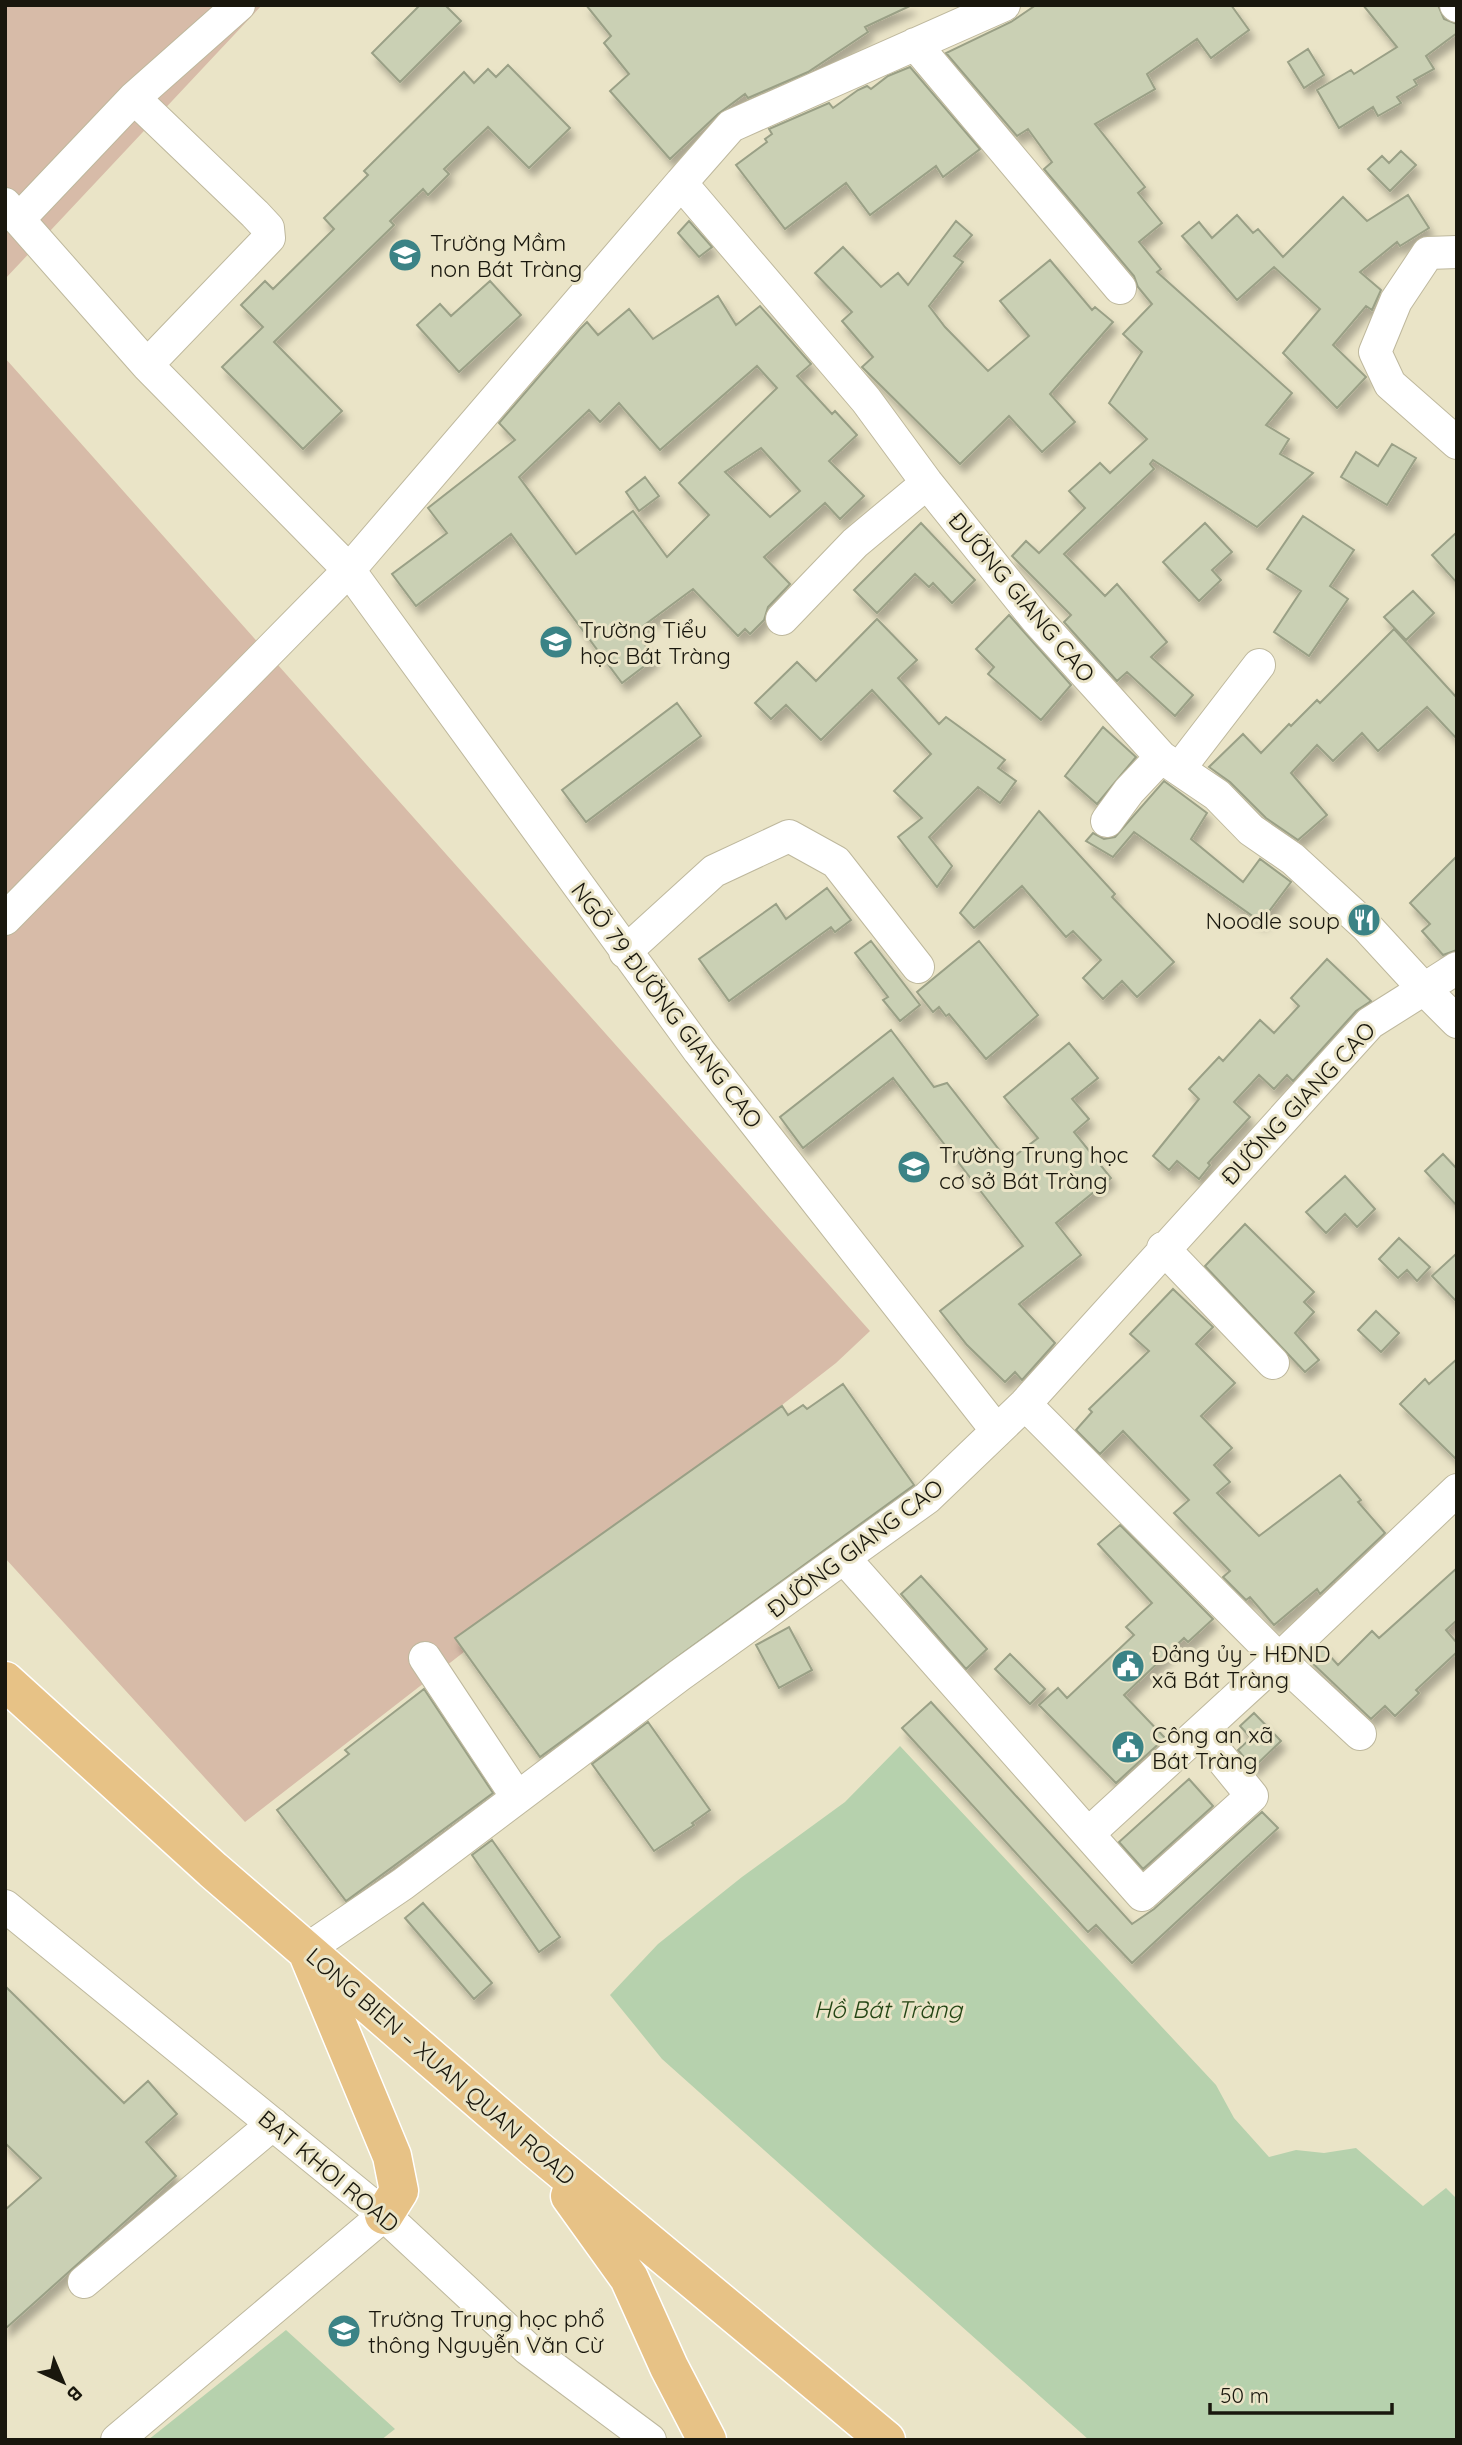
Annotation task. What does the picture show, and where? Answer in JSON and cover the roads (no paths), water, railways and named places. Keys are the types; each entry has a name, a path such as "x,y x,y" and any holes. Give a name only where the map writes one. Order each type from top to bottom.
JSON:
{"main road":[{"name":"LONG BIEN – XUAN QUAN ROAD","path":"5,1681 213,1870 536,2149 886,2440"},
{"path":"5,1699 54,1724"},
{"path":"306,1950 392,2156 399,2191 384,2215"},
{"path":"536,2149 629,2278 669,2367 707,2440"}],"street":[{"path":"12,211 239,5"},
{"path":"5,919 349,570 731,126 1004,5"},
{"path":"915,44 1120,288"},
{"path":"134,98 255,214 268,228 269,238 147,365"},
{"name":"ĐƯỜNG GIANG CAO","path":"306,1950 403,1884 680,1675 928,1498 1025,1404 1370,1023 1424,989 1366,926 1293,859 1251,830 1217,795 1170,763 1037,620 927,483 866,400 681,183"},
{"name":"NGÕ 79 ĐƯỜNG GIANG CAO","path":"12,211 147,365 349,570 625,952 997,1431"},
{"path":"1457,252 1428,253 1396,301 1376,352 1390,384 1457,443"},
{"path":"782,619 855,543 927,483"},
{"path":"1107,821 1129,791 1170,763 1259,665"},
{"path":"625,952 714,871 789,836 836,862 918,967"},
{"path":"1457,968 1424,989 1457,1021"},
{"path":"1164,1248 1273,1363"},
{"path":"1025,1404 1279,1659 1360,1734"},
{"path":"1088,1834 1279,1659 1457,1490"},
{"path":"845,1559 1142,1895 1252,1796 1200,1732"},
{"path":"425,1658 517,1797"},
{"name":"BAT KHOI ROAD","path":"5,1906 384,2215 528,2349 650,2440"},
{"path":"84,2282 273,2124"},
{"path":"117,2440 384,2215"}],"water":[{"name":"Hồ Bát Tràng","path":"900,1746 1216,2085 1234,2118 1269,2157 1296,2150 1324,2153 1356,2148 1423,2206 1446,2188 1457,2199 1457,2440 1089,2440 662,2059 610,1995 658,1944 742,1877 845,1802"},
{"path":"286,2330 395,2429 381,2440 148,2440"}],"place":[{"name":"Trường Mầm non Bát Tràng","path":"405,255"},
{"name":"Trường Tiểu học Bát Tràng","path":"556,642"},
{"name":"Noodle soup","path":"1364,920"},
{"name":"Trường Trung học cơ sở Bát Tràng","path":"914,1167"},
{"name":"Đảng ủy - HĐND xã Bát Tràng","path":"1128,1666"},
{"name":"Công an xã Bát Tràng","path":"1128,1747"},
{"name":"Trường Trung học phổ thông Nguyễn Văn Cừ","path":"344,2331"}]}
